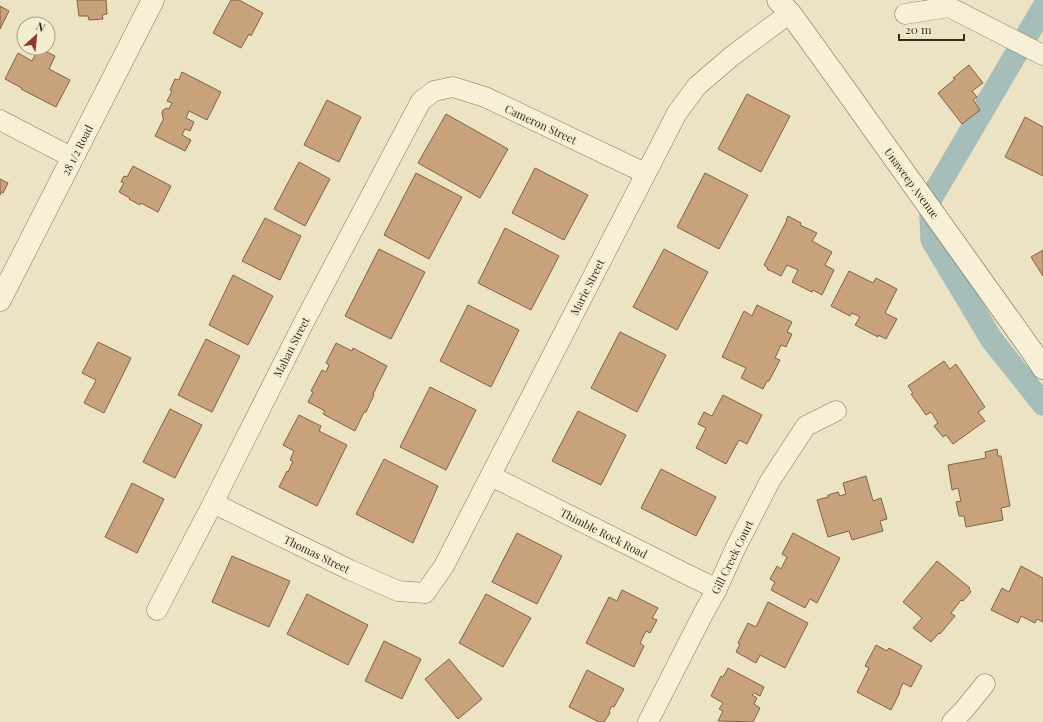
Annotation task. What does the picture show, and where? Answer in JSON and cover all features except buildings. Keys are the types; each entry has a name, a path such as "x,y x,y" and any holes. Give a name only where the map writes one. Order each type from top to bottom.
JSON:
{"main road":[{"name":"28 1/2 Road","path":"0,300 153,0"},
{"name":"Unaweep Avenue","path":"784,7 1040,357"}],"street":[{"name":"Marie Street","path":"425,593 444,566 677,113 697,86 732,56 784,7"},
{"path":"905,14 949,7 1043,55"},
{"name":"Cameron Street","path":"434,91 453,87 485,97 645,173"},
{"name":"Mahan Street","path":"157,610 213,503 303,324 421,101 434,91"},
{"path":"0,120 73,158"},
{"name":"Gill Creek Court","path":"648,722 717,589 736,547 770,481 806,426 836,411"},
{"name":"Thimble Rock Road","path":"491,476 717,589"},
{"name":"Thomas Street","path":"213,503 371,579 398,590 425,593"},
{"path":"952,722 964,711 985,684"}],"waterway":[{"path":"1043,8 930,200 932,240 992,340 1043,404"}]}
